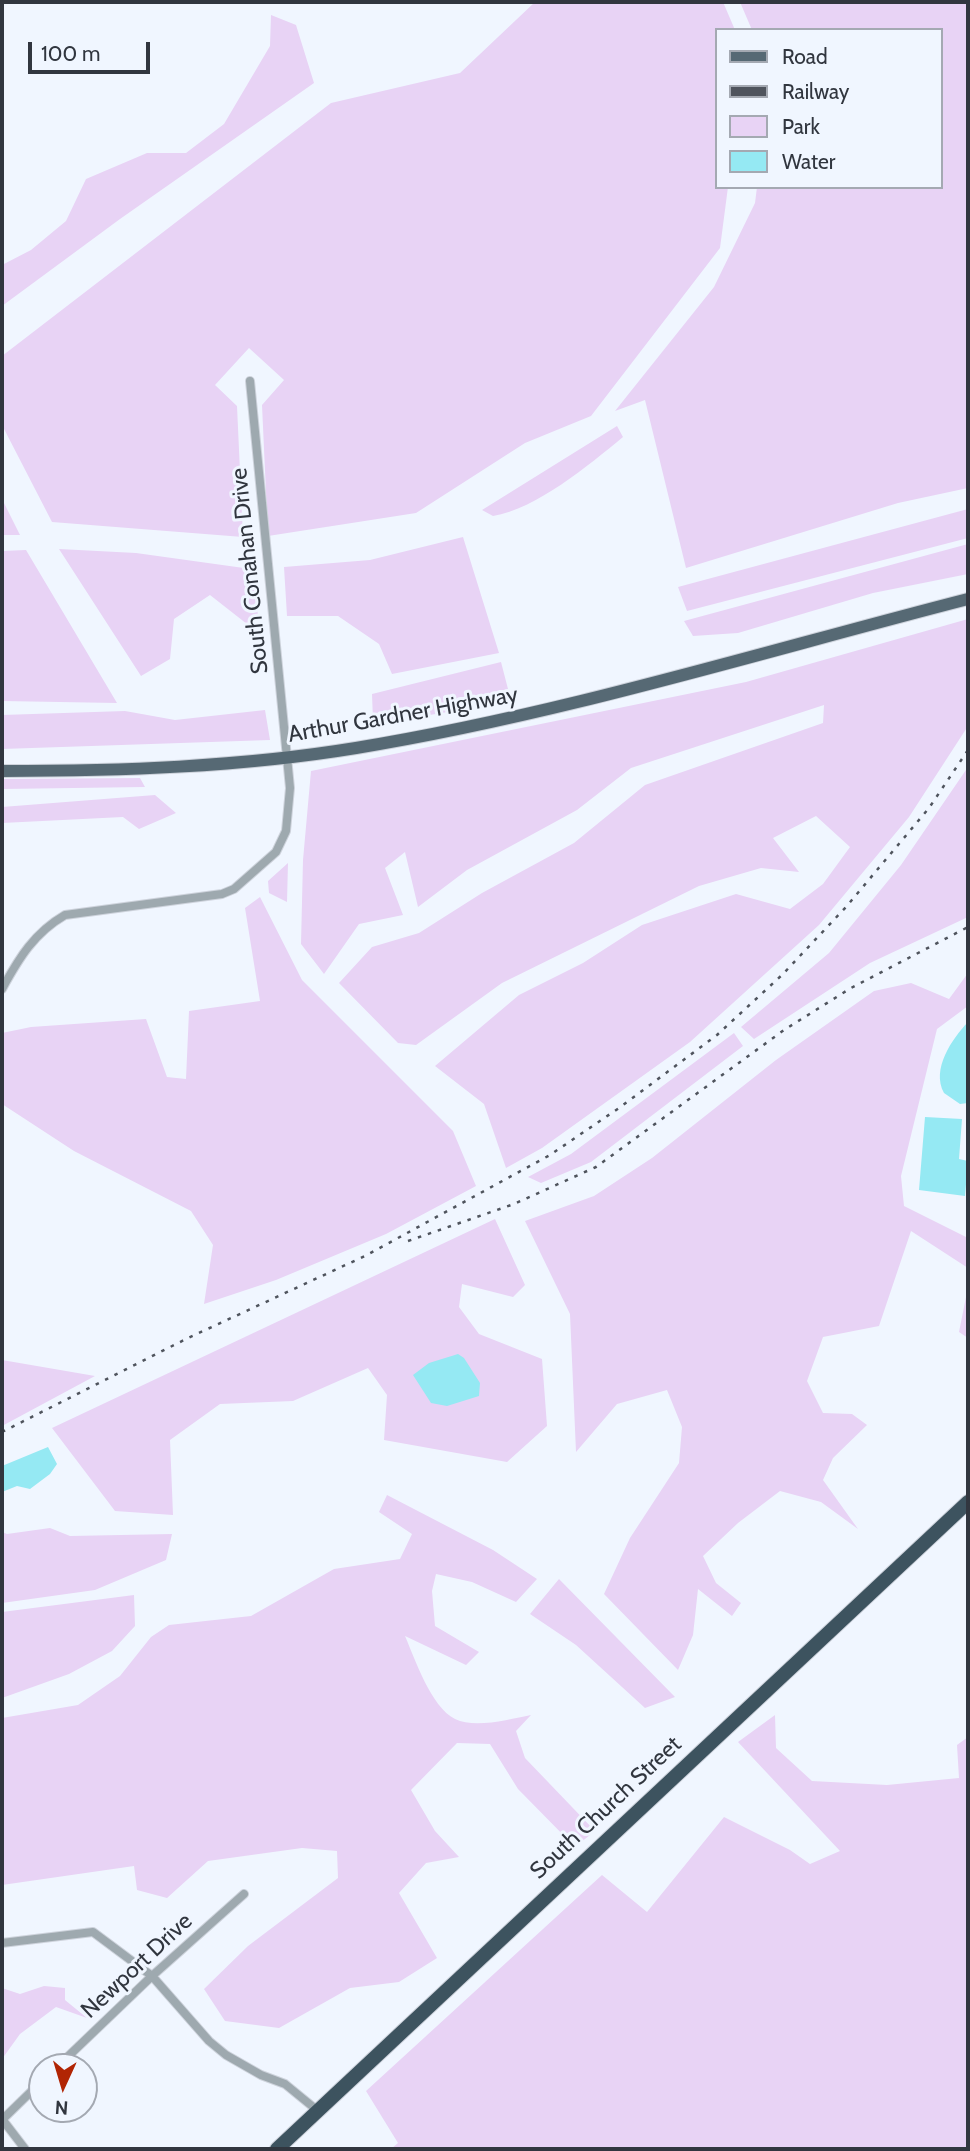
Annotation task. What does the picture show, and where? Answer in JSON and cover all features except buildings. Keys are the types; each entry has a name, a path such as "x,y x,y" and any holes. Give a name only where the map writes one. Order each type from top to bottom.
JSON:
{"highway":[{"name":"South Church Street","path":"277,2149 968,1502"}],"main road":[{"name":"Arthur Gardner Highway","path":"804,641 968,592"},
{"name":"Arthur Gardner Highway","path":"2,771 169,766 287,757 477,726 968,599"}],"street":[{"name":"South Conahan Drive","path":"2,989 20,956 42,928 65,915 222,894 256,873 276,852 286,831 290,808 287,757 250,381"},
{"name":"Newport Drive","path":"72,2053 244,1894"},
{"path":"2,1943 93,1932 152,1976 209,2041 226,2055 261,2075 285,2084 318,2111"},
{"path":"25,2149 2,2120 28,2095"}],"green space":[{"path":"535,2 723,2 734,28 715,28 715,189 728,189 720,248 591,416 525,443 416,513 268,536 262,405 284,380 249,348 215,385 237,406 243,537 52,522 2,425 2,356 331,103 460,73"},
{"path":"740,2 968,2 968,488 898,503 686,568 645,400 615,411 714,287 755,203 757,189 942,189 942,28 751,28"},
{"path":"271,15 296,25 314,83 120,219 2,306 2,265 31,250 66,221 86,179 147,153 186,153 224,124 270,46"},
{"path":"617,426 623,437 544,495 510,512 493,516 482,510"},
{"path":"2,499 20,535 2,535"},
{"path":"968,509 968,538 687,611 678,587"},
{"path":"463,537 499,653 392,674 379,644 338,616 287,616 284,567 370,560"},
{"path":"968,544 968,574 873,593 738,633 693,636 684,621"},
{"path":"59,549 136,553 251,569 261,635 210,595 174,619 170,659 141,676"},
{"path":"26,550 117,703 2,701 2,551"},
{"path":"968,619 968,726 909,817 819,925 690,1042 542,1148 506,1168 484,1104 435,1066 519,995 583,963 642,925 736,894 790,909 823,884 850,847 816,816 773,838 799,872 761,868 699,886 502,983 416,1045 398,1043 339,983 372,947 419,933 482,893 574,843 645,785 823,723 824,705 631,768 577,810 467,870 418,907 405,852 385,868 403,915 359,924 324,974 301,944 303,860 311,771 746,682"},
{"path":"501,662 508,689 495,693 497,704 405,719 373,721 372,694"},
{"path":"265,710 270,740 2,749 2,715 125,711 175,720"},
{"path":"968,767 968,917 870,963 754,1039 741,1027 829,953 901,865"},
{"path":"140,778 145,787 2,789 2,779"},
{"path":"155,795 176,813 139,829 123,817 2,823 2,807"},
{"path":"288,863 287,902 269,893 268,881"},
{"path":"260,897 302,980 453,1131 476,1186 386,1234 276,1280 204,1304 213,1245 191,1211 74,1151 2,1104 2,1033 31,1027 146,1019 167,1077 186,1079 189,1011 260,1001 245,908"},
{"path":"968,973 968,1006 937,1029 901,1176 904,1206 968,1238 968,1268 911,1231 879,1326 823,1337 807,1381 823,1413 852,1414 867,1425 833,1458 823,1480 858,1529 821,1502 780,1491 738,1523 703,1556 716,1583 741,1603 732,1616 698,1589 693,1635 678,1670 604,1594 630,1538 679,1463 682,1427 667,1390 617,1404 576,1452 570,1314 525,1221 594,1196 652,1158 776,1060 874,991 911,983 949,999"},
{"path":"734,1033 743,1046 591,1162 541,1183 528,1177 571,1154"},
{"path":"495,1219 525,1285 513,1297 462,1284 459,1307 479,1334 542,1359 547,1426 507,1462 384,1440 387,1395 368,1368 293,1401 220,1404 170,1440 173,1515 115,1511 52,1428"},
{"path":"968,1287 968,1338 959,1332"},
{"path":"2,1360 95,1376 2,1426"},
{"path":"387,1495 493,1550 537,1579 516,1602 472,1582 436,1574 432,1591 435,1626 479,1652 466,1665 405,1636 431,1694 446,1713 455,1719 482,1723 531,1715 516,1731 525,1758 595,1831 575,1847 518,1789 490,1744 457,1743 411,1790 435,1831 459,1857 426,1863 399,1893 437,1958 399,1982 350,1988 279,2028 225,2021 204,1989 248,1946 338,1878 337,1851 302,1848 208,1861 167,1898 137,1890 134,1866 2,1885 2,1718 78,1705 120,1676 151,1637 169,1625 251,1616 334,1569 400,1559 412,1534 379,1512"},
{"path":"50,1528 70,1536 172,1534 166,1560 95,1590 2,1603 2,1532 7,1534"},
{"path":"559,1579 675,1697 645,1708 576,1645 530,1614"},
{"path":"134,1595 135,1626 112,1651 69,1674 2,1698 2,1612"},
{"path":"775,1715 776,1748 812,1781 887,1785 959,1778 957,1745 968,1737 968,2149 391,2149 398,2143 366,2091 602,1875 647,1912 724,1817 790,1850 810,1864 840,1851 738,1742"},
{"path":"44,1986 65,1988 65,2000 87,2018 56,2007 20,2034 2,2059 2,1988 20,1994"}],"water":[{"path":"968,1022 968,1103 960,1104 944,1093 940,1074 945,1055"},
{"path":"925,1117 962,1119 959,1159 968,1161 965,1196 919,1190"},
{"path":"458,1354 464,1358 480,1383 479,1396 447,1406 431,1403 413,1375 429,1363"},
{"path":"48,1447 57,1464 50,1474 30,1489 17,1486 2,1492 2,1466"}],"railway":[{"path":"2,1432 188,1338 365,1256 550,1155 619,1108 717,1035 782,975 846,907 929,808 968,750"},
{"path":"408,1241 514,1204 596,1167 784,1030 851,988 968,927"}]}
